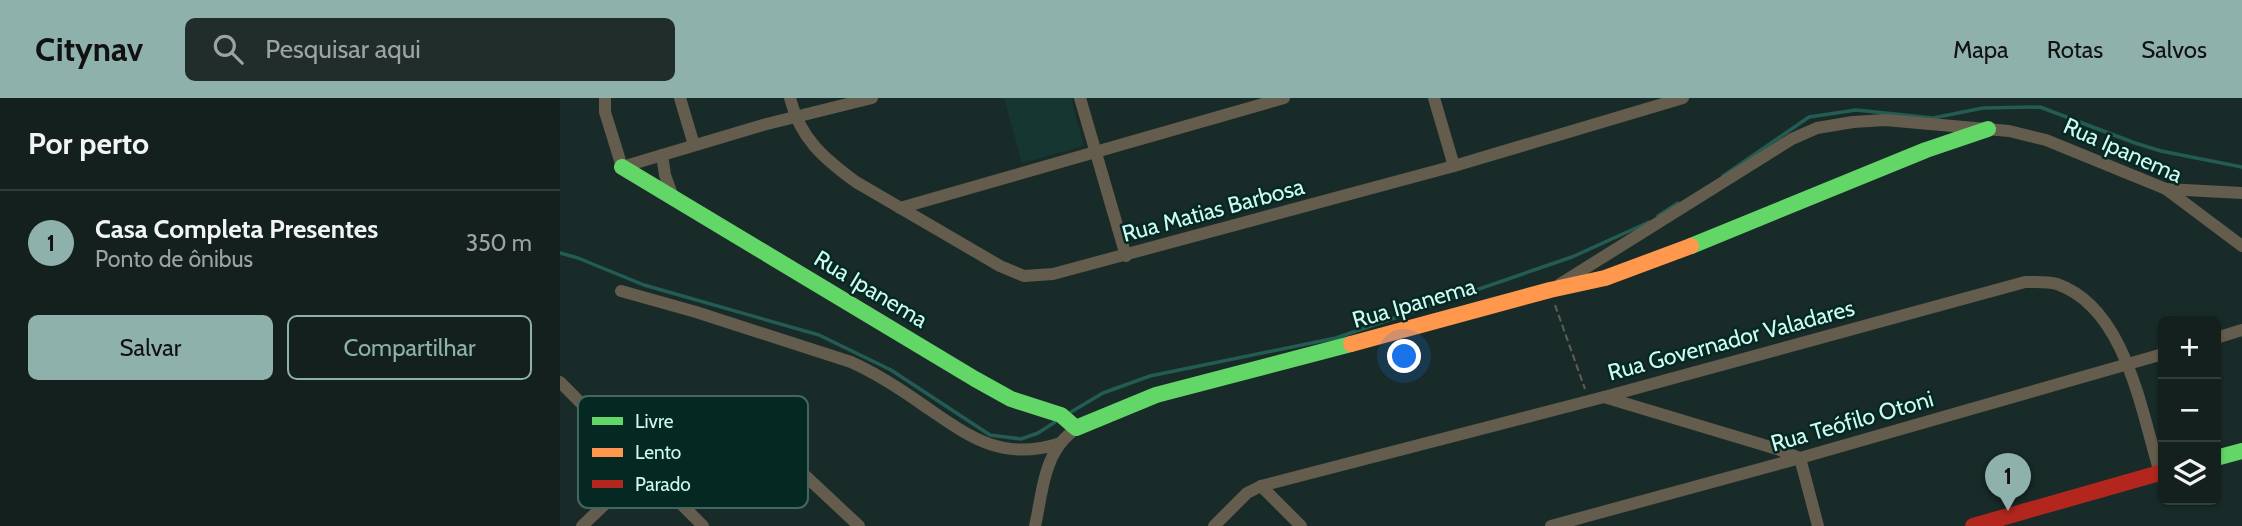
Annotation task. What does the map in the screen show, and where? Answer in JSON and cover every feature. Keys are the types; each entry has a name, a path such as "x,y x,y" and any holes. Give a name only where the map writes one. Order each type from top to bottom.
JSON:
{"street":[{"path":"596,98 605,105 622,167 872,98"},
{"path":"680,98 694,145"},
{"path":"790,98 795,118"},
{"path":"1080,98 1126,256"},
{"path":"900,208 1284,98"},
{"path":"1434,98 1454,166"},
{"name":"Rua Matias Barbosa","path":"795,118 807,138 836,167 1000,266 1024,276 1053,275 1126,256 1454,166 1683,98"},
{"path":"1550,290 1692,204 1792,139 1817,128 1885,120 1988,129"},
{"name":"Rua Ipanema","path":"622,167 975,380 1011,399 1061,415 1076,428 1156,396 1550,290 1605,278 1648,264 1926,150 1988,129 2046,140 2166,189 2242,246"},
{"path":"662,155 665,175 674,200"},
{"path":"2166,189 2242,194"},
{"name":"Rua Governador Valadares","path":"1214,526 1247,493 1261,486 1604,397 2025,282 2056,284 2086,301 2110,327 2128,365 2158,462"},
{"path":"621,291 851,362 875,373 976,440 990,446 1024,450 1061,443"},
{"path":"2221,336 2242,330"},
{"name":"Rua Teófilo Otoni","path":"1551,526 2158,356"},
{"path":"560,382 578,400"},
{"path":"1604,397 1800,458 1818,526"},
{"path":"1035,526 1047,471 1061,443 1076,428"},
{"path":"2221,456 2242,450"},
{"path":"1973,526 2018,520 2158,473"},
{"path":"808,479 859,526"},
{"path":"1261,486 1301,526"},
{"path":"582,526 600,508"},
{"path":"685,508 703,526"}],"path":[{"path":"1550,290 1588,400"}],"shaded area":[{"path":"1004,98 1071,98 1084,146 1022,163"}],"waterway":[{"path":"1723,176 1809,117 1856,110 1933,118 1983,108 2040,107 2161,151 2242,167"},
{"path":"1658,216 1678,203"},
{"path":"1071,412 1103,393 1150,376 1336,338 1572,257 1649,222"},
{"path":"560,253 644,285 819,335 891,370 990,435 1021,439 1038,433 1055,422"}],"traffic: fast":[{"path":"1691,246 1926,150 1988,129"},
{"path":"622,167 975,379 1011,399 1061,415 1076,428 1156,395 1351,344"},
{"path":"2221,457 2242,451"}],"traffic: slow":[{"path":"1351,344 1550,290 1605,278 1691,246"}],"traffic: jam":[{"path":"1973,526 2158,473"}],"place":[{"name":"Casa Completa Presentes","path":"2008,511"}]}
